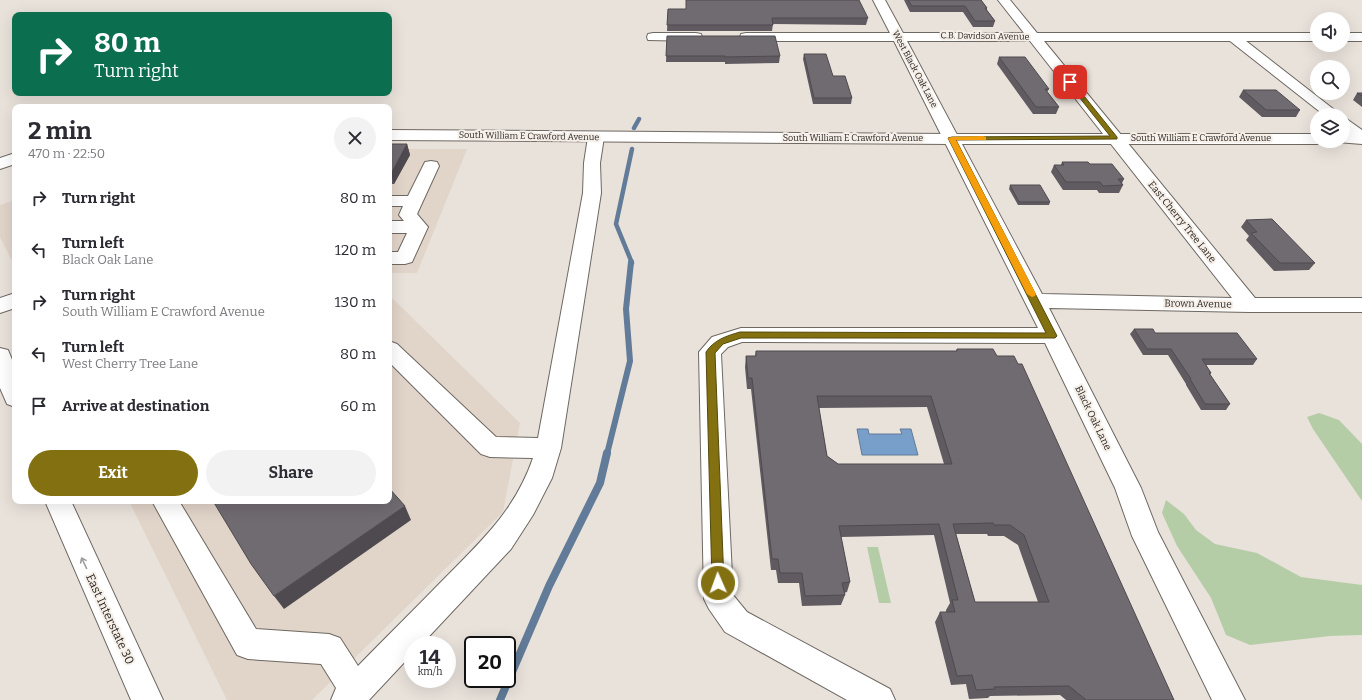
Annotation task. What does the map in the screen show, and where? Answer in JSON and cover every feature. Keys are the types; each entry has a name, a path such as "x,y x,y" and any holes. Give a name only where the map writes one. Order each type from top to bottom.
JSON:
{"street":[{"name":"West Black Oak Lane","path":"879,0 896,36 952,138"},
{"name":"East Cherry Tree Lane","path":"1004,0 1249,305"},
{"path":"1350,37 1362,36"},
{"path":"653,37 708,37"},
{"name":"C.B. Davidson Avenue","path":"731,37 1310,37"},
{"path":"1233,37 1324,108"},
{"path":"1350,129 1362,138"},
{"name":"South William E Crawford Avenue","path":"392,135 1310,139"},
{"path":"167,504 248,644 329,649 351,695 501,540 524,507 539,478 549,448 592,193 592,163 596,137"},
{"name":"Black Oak Lane","path":"952,138 1128,488 1146,536 1229,700"},
{"path":"1350,139 1362,138"},
{"path":"0,149 12,147"},
{"path":"0,159 12,157"},
{"path":"0,164 12,158"},
{"path":"419,227 408,215 431,166"},
{"path":"392,201 415,201"},
{"path":"392,227 419,227"},
{"path":"392,258 405,258 419,227"},
{"path":"0,306 12,301"},
{"name":"Brown Avenue","path":"1035,301 1249,305 1362,305"},
{"path":"879,700 736,622 719,599 710,352 720,342 740,335 1052,336"},
{"path":"392,352 490,447 549,448"},
{"path":"0,356 12,390"},
{"name":"East Interstate 30","path":"59,504 73,538 147,700"}],"shaded area":[{"path":"392,149 467,149 417,273 392,273"},
{"path":"12,201 12,261 0,237 0,205"},
{"path":"392,298 520,423 503,512 312,700 227,700 130,504 392,504"}],"green space":[{"path":"1319,413 1339,420 1362,444 1362,501 1313,429 1307,417"},
{"path":"1166,500 1184,514 1196,530 1215,544 1257,553 1301,577 1362,585 1362,635 1330,636 1250,645 1226,635 1211,598 1177,546 1162,513"},
{"path":"867,547 878,547 891,603 879,603"}],"water":[{"path":"857,429 868,429 869,434 902,434 900,429 911,429 918,455 862,455"}],"building":[{"path":"686,0 859,0 868,18 772,18 773,25 667,25 668,9 686,9"},
{"path":"908,0 981,0 995,21 975,21 965,6 912,6"},
{"path":"667,36 775,36 780,56 666,56"},
{"path":"804,54 826,54 833,76 845,76 852,98 814,98"},
{"path":"999,57 1025,57 1049,89 1045,89 1059,107 1036,107"},
{"path":"1243,90 1276,90 1300,110 1266,110"},
{"path":"392,144 407,144 392,172"},
{"path":"1062,162 1112,164 1124,179 1118,179 1123,185 1103,186 1100,182 1066,182 1054,165 1064,165"},
{"path":"1010,185 1040,185 1050,202 1019,202"},
{"path":"1272,219 1315,263 1280,263 1251,233 1257,232 1246,220"},
{"path":"1134,329 1153,329 1155,333 1237,333 1257,359 1202,359 1211,373 1209,373 1230,404 1205,404 1191,379 1171,349 1147,349"},
{"path":"957,349 993,349 997,356 1014,356 1018,364 1022,364 1174,700 1086,700 1069,686 994,687 995,689 976,690 972,675 957,676 940,612 955,612 952,600 958,600 939,524 839,526 850,582 842,583 845,595 805,596 802,573 780,573 778,559 772,559 752,378 748,378 746,356 756,356 756,351 957,351","holes":["817,396 931,396 952,464 838,464 827,456","993,523 994,525 1010,525 1024,535 1049,602 975,602 953,524"]},
{"path":"392,491 405,506 274,596 251,564 215,504 392,504"}],"waterway":[{"path":"634,128 639,119"},
{"path":"632,149 616,224 632,263"},
{"path":"607,454 630,361 626,309 631,262"},
{"path":"500,700 549,586 600,483 607,453"}],"slow traffic":[{"path":"983,138 952,138 1032,294"}],"route":[{"path":"718,583 710,352 720,342 740,335 1052,336 952,138 1115,138 1070,82"}]}
